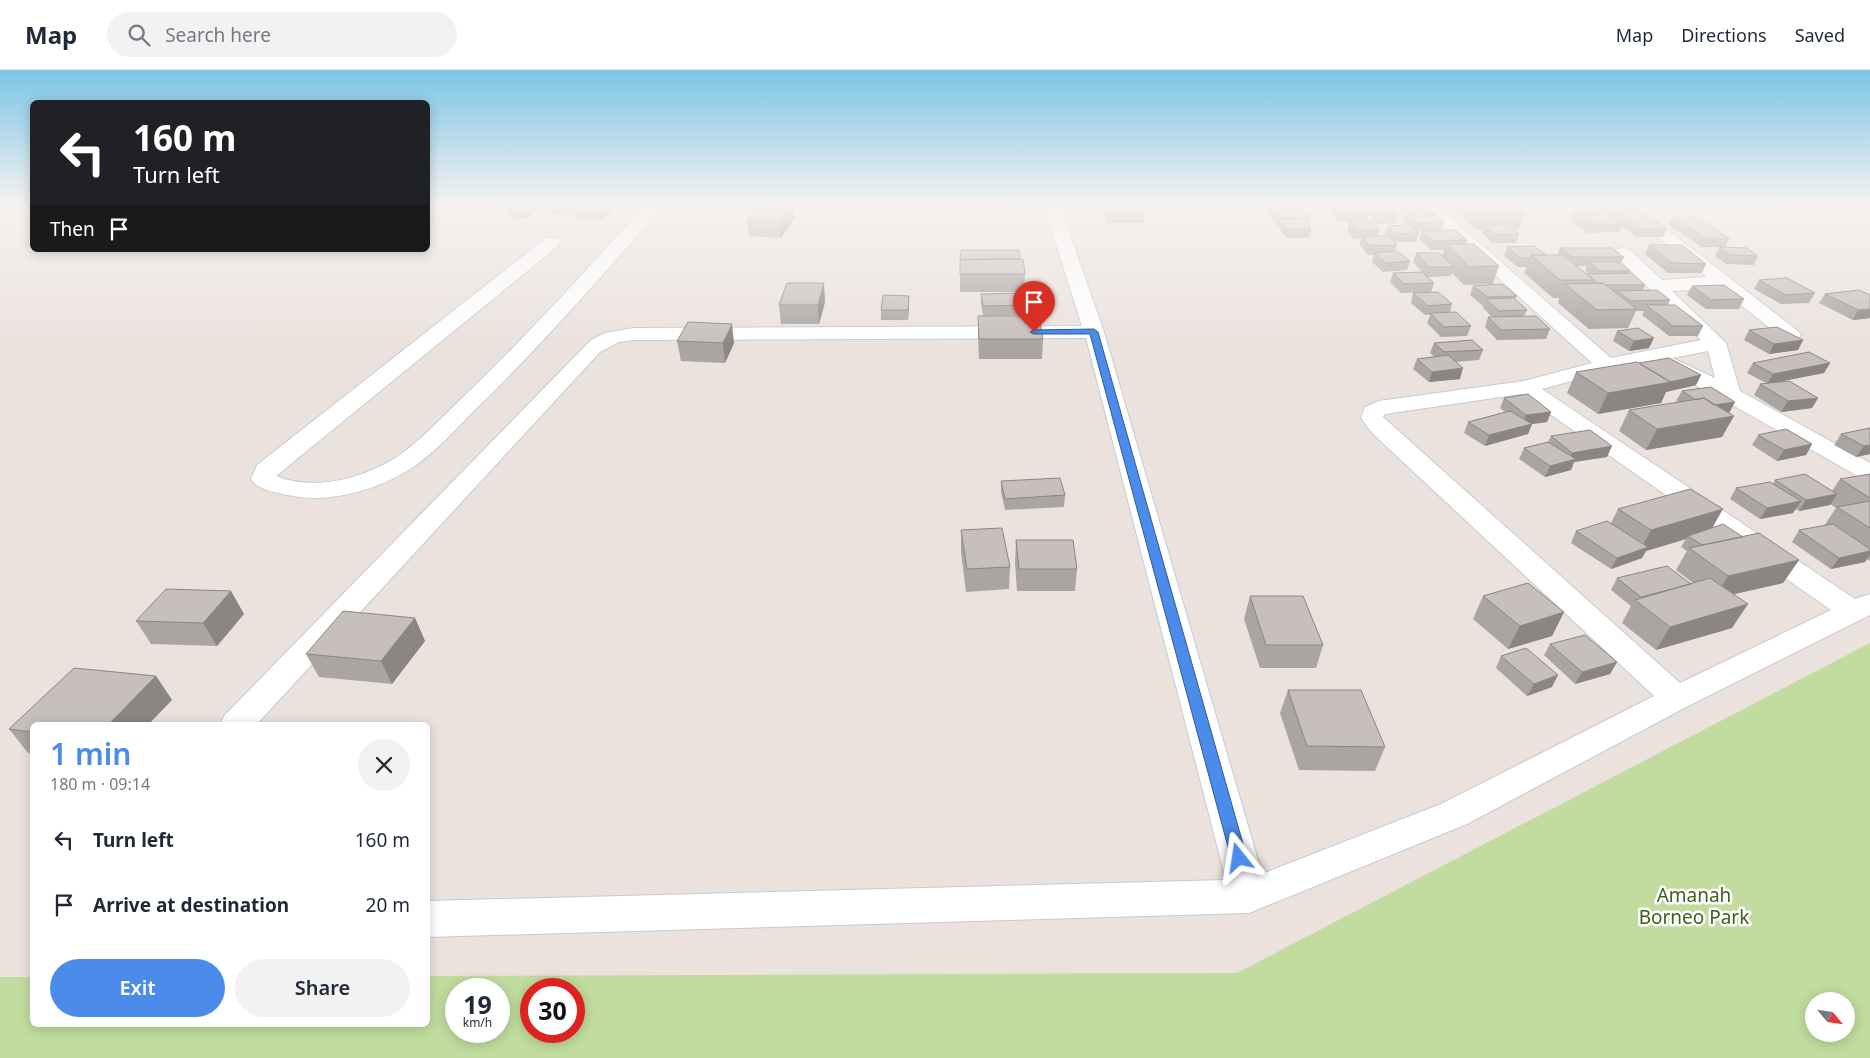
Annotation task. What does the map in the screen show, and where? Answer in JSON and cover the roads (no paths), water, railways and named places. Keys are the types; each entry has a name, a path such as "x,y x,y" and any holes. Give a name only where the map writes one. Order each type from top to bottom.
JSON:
{"street":[{"path":"539,252 266,470 263,479 276,485 300,490 327,490 355,484 392,469 430,441 481,392 537,335 612,252"},
{"path":"1067,252 1094,332 1249,896"},
{"path":"1479,252 1608,365"},
{"path":"1685,252 1791,335"},
{"path":"1623,253 1716,343 1730,394"},
{"path":"1657,286 1722,282"},
{"path":"239,722 593,348 602,341 618,335 634,334 1094,332"},
{"path":"1678,698 1380,428 1372,418 1372,412 1379,408 1525,387 1608,365 1716,343"},
{"path":"1652,356 1730,394 1870,473"},
{"path":"1525,387 1862,607"},
{"path":"430,919 1249,896 1454,814 1678,698 1862,607"}],"park label":[{"name":"Amanah Borneo Park","path":"1694,906"}]}
